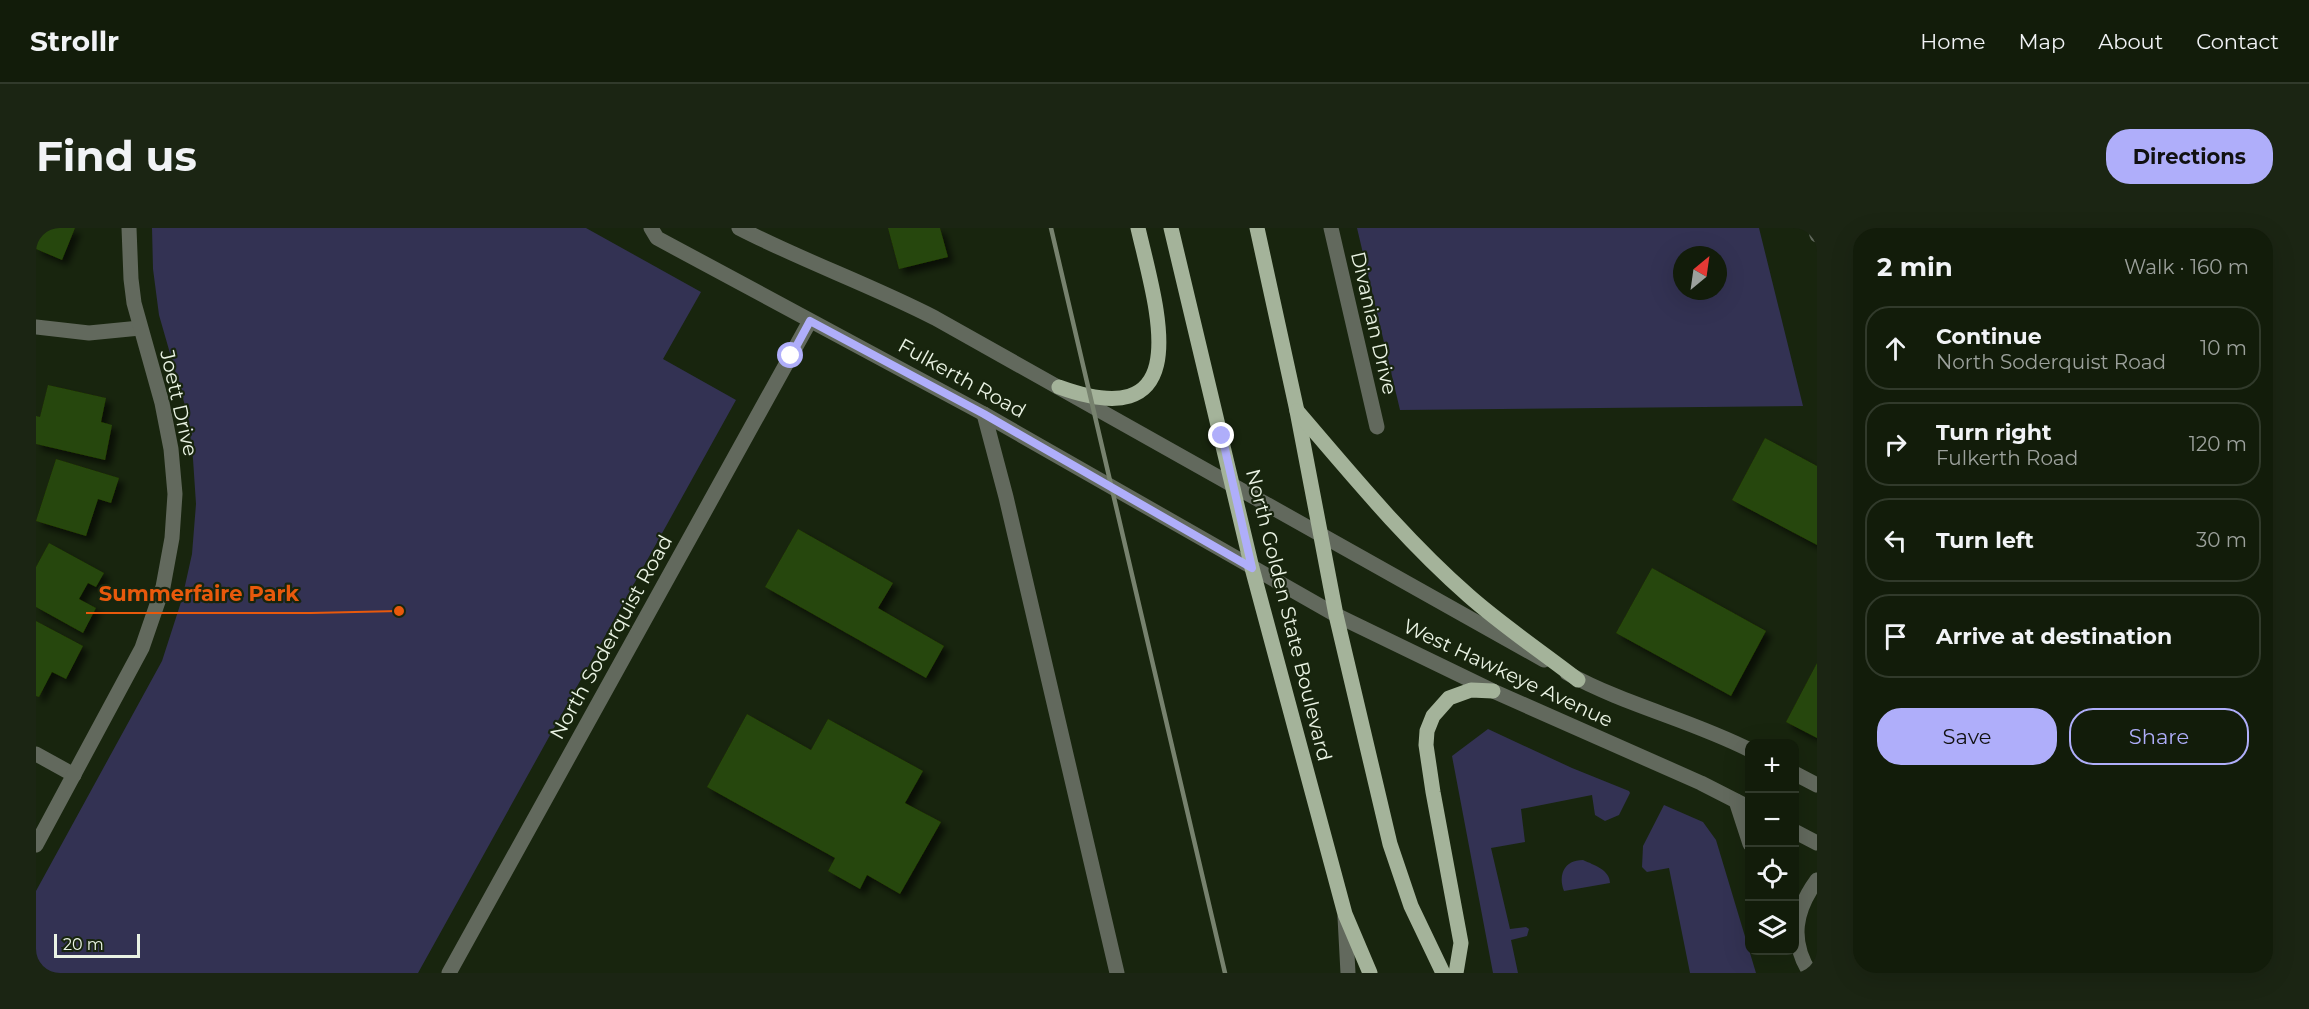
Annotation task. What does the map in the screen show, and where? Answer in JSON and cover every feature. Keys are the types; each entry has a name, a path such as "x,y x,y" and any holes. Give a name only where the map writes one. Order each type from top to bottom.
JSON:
{"main road":[{"path":"1059,387 1100,399 1121,398 1141,390 1154,372 1159,349 1160,328 1138,228"},
{"name":"North Golden State Boulevard","path":"1171,228 1252,568 1345,914 1370,973"},
{"path":"1257,228 1297,411 1336,615 1390,844 1411,906 1443,973"},
{"path":"1297,411 1386,515 1424,554 1470,597 1578,680"},
{"path":"1456,973 1461,943 1433,792 1426,745 1427,731 1432,716 1449,698 1472,690 1493,692"}],"street":[{"name":"Joett Drive","path":"36,845 133,667 150,629 163,587 172,538 174,494 171,449 162,403 140,328 131,279 129,228"},
{"name":"Fulkerth Road","path":"651,228 657,238 984,414 1252,568"},
{"name":"Fulkerth Road","path":"739,228 909,305 1233,484 1321,537"},
{"name":"Divanian Drive","path":"1331,228 1377,427"},
{"path":"1815,228 1817,235"},
{"name":"North Soderquist Road","path":"449,973 810,321"},
{"path":"36,327 89,333 140,328"},
{"path":"984,414 1006,497 1117,973"},
{"name":"West Hawkeye Avenue","path":"1321,537 1578,680 1638,705 1698,726 1745,748"},
{"name":"West Hawkeye Avenue","path":"1252,568 1336,615 1493,692 1701,783 1743,804"},
{"path":"36,754 74,775"},
{"path":"1799,776 1817,785"},
{"path":"1799,834 1817,843"},
{"path":"1808,969 1799,946 1797,927 1799,910 1817,880"},
{"path":"1345,914 1348,973"},
{"path":"1793,955 1808,969"}],"shaded area":[{"path":"152,228 586,228 701,292 663,359 736,400 418,973 36,973 36,891 162,661 182,599 192,554 196,504 188,416 159,315 153,269"},
{"path":"1357,228 1759,228 1803,406 1400,410"},
{"path":"1488,729 1630,793 1619,815 1605,821 1595,815 1592,795 1521,809 1525,842 1491,848 1510,929 1526,927 1529,929 1527,936 1511,940 1518,973 1493,973 1452,756"},
{"path":"1664,805 1703,822 1716,840 1745,936 1745,955 1751,955 1756,973 1690,973 1669,868 1647,872 1642,867 1643,846"},
{"path":"1583,860 1604,871 1610,883 1564,891 1562,874 1564,870 1571,863"}],"building":[{"path":"36,228 75,228 62,260 36,249"},
{"path":"888,228 940,228 948,257 899,269"},
{"path":"48,385 106,398 101,422 112,425 105,460 36,444 36,416 40,417"},
{"path":"1765,438 1817,466 1817,545 1732,500"},
{"path":"56,459 119,478 111,503 98,499 86,536 36,521"},
{"path":"798,529 893,583 878,608 944,646 926,678 765,587"},
{"path":"49,543 104,573 96,587 88,583 79,599 96,608 83,633 36,607 36,567"},
{"path":"1652,568 1766,631 1731,696 1616,633"},
{"path":"36,621 83,646 66,679 52,672 39,697 36,696"},
{"path":"1817,663 1817,738 1786,722"},
{"path":"747,714 811,750 828,719 923,771 905,803 941,822 900,894 867,875 860,889 828,871 835,858 707,787"}],"railway":[{"path":"1051,228 1225,973"}],"place":[{"name":"Summerfaire Park","path":"399,611"}],"route":[{"path":"791,356 810,321 952,396 1252,568 1222,436"}]}
